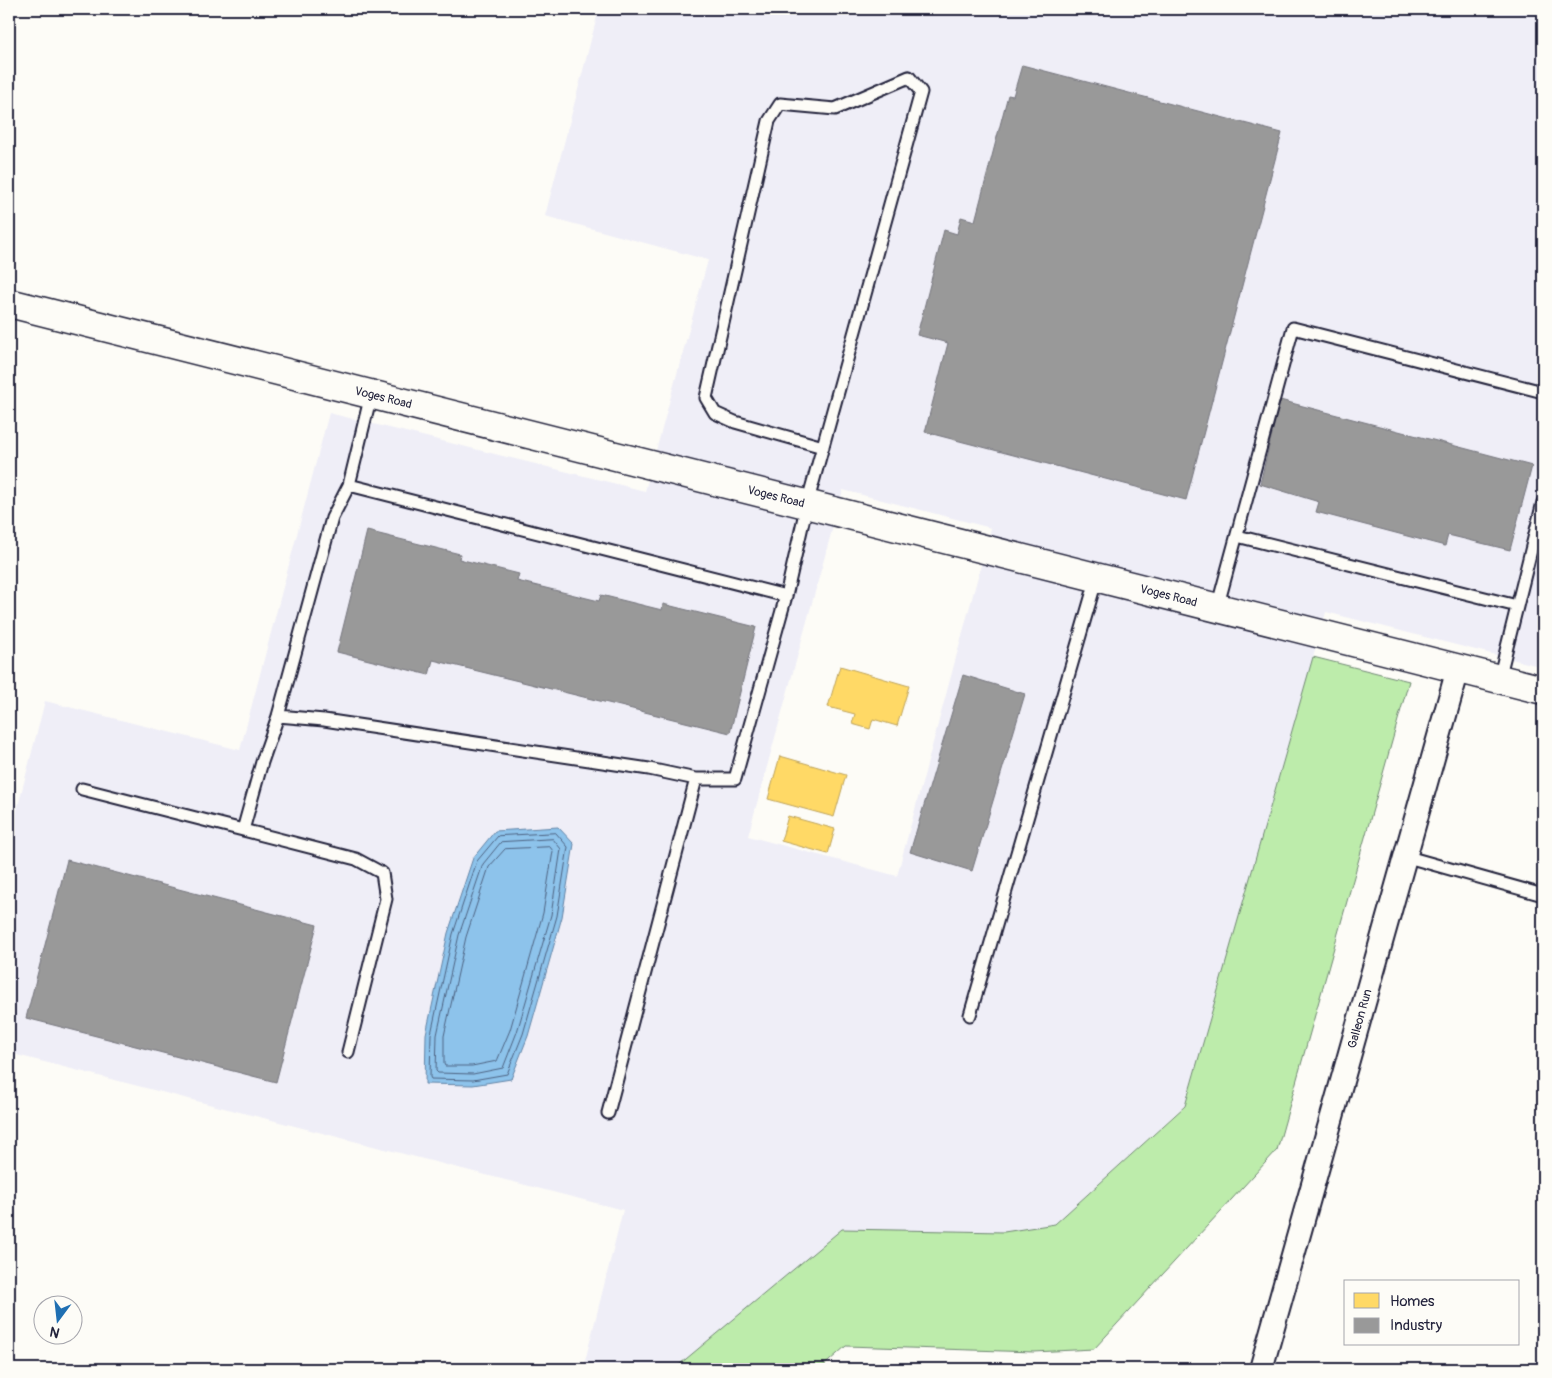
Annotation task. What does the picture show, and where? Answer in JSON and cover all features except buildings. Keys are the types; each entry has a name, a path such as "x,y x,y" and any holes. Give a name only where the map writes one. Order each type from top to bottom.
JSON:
{"street":[{"name":"Voges Road","path":"9,303 1543,690"},
{"name":"Galleon Run","path":"1261,1369 1458,669"}],"lane":[{"path":"278,716 324,720 649,769 696,780 735,780 786,596 807,504 921,92 909,77 835,109 780,104 769,121 706,398 715,413 735,422 823,446"},
{"path":"1217,608 1293,328 1543,392"},
{"path":"243,830 278,716 332,518 349,485 371,395"},
{"path":"349,485 786,596"},
{"path":"1499,679 1543,502"},
{"path":"1237,536 1517,606"},
{"path":"970,1015 1097,577"},
{"path":"608,1113 696,780"},
{"path":"82,789 356,859 382,873 386,899 348,1052"},
{"path":"1404,856 1543,895"}],"shaded area":[{"path":"599,9 1543,9 1543,667 1326,612 1185,1105 1055,1224 1004,1232 842,1230 674,1369 583,1369 623,1210 9,1053 9,841 45,701 240,750 329,413 645,491 708,260 545,216","holes":["843,490 991,528 897,876 748,836"]}],"green space":[{"path":"1313,657 1409,681 1277,1150 1094,1349 1034,1352 846,1346 820,1369 674,1369 842,1229 1004,1232 1055,1224 1185,1106"}],"water":[{"path":"558,827 574,844 562,917 528,1036 511,1079 473,1085 425,1084 426,1034 448,933 473,858 495,831"}]}
